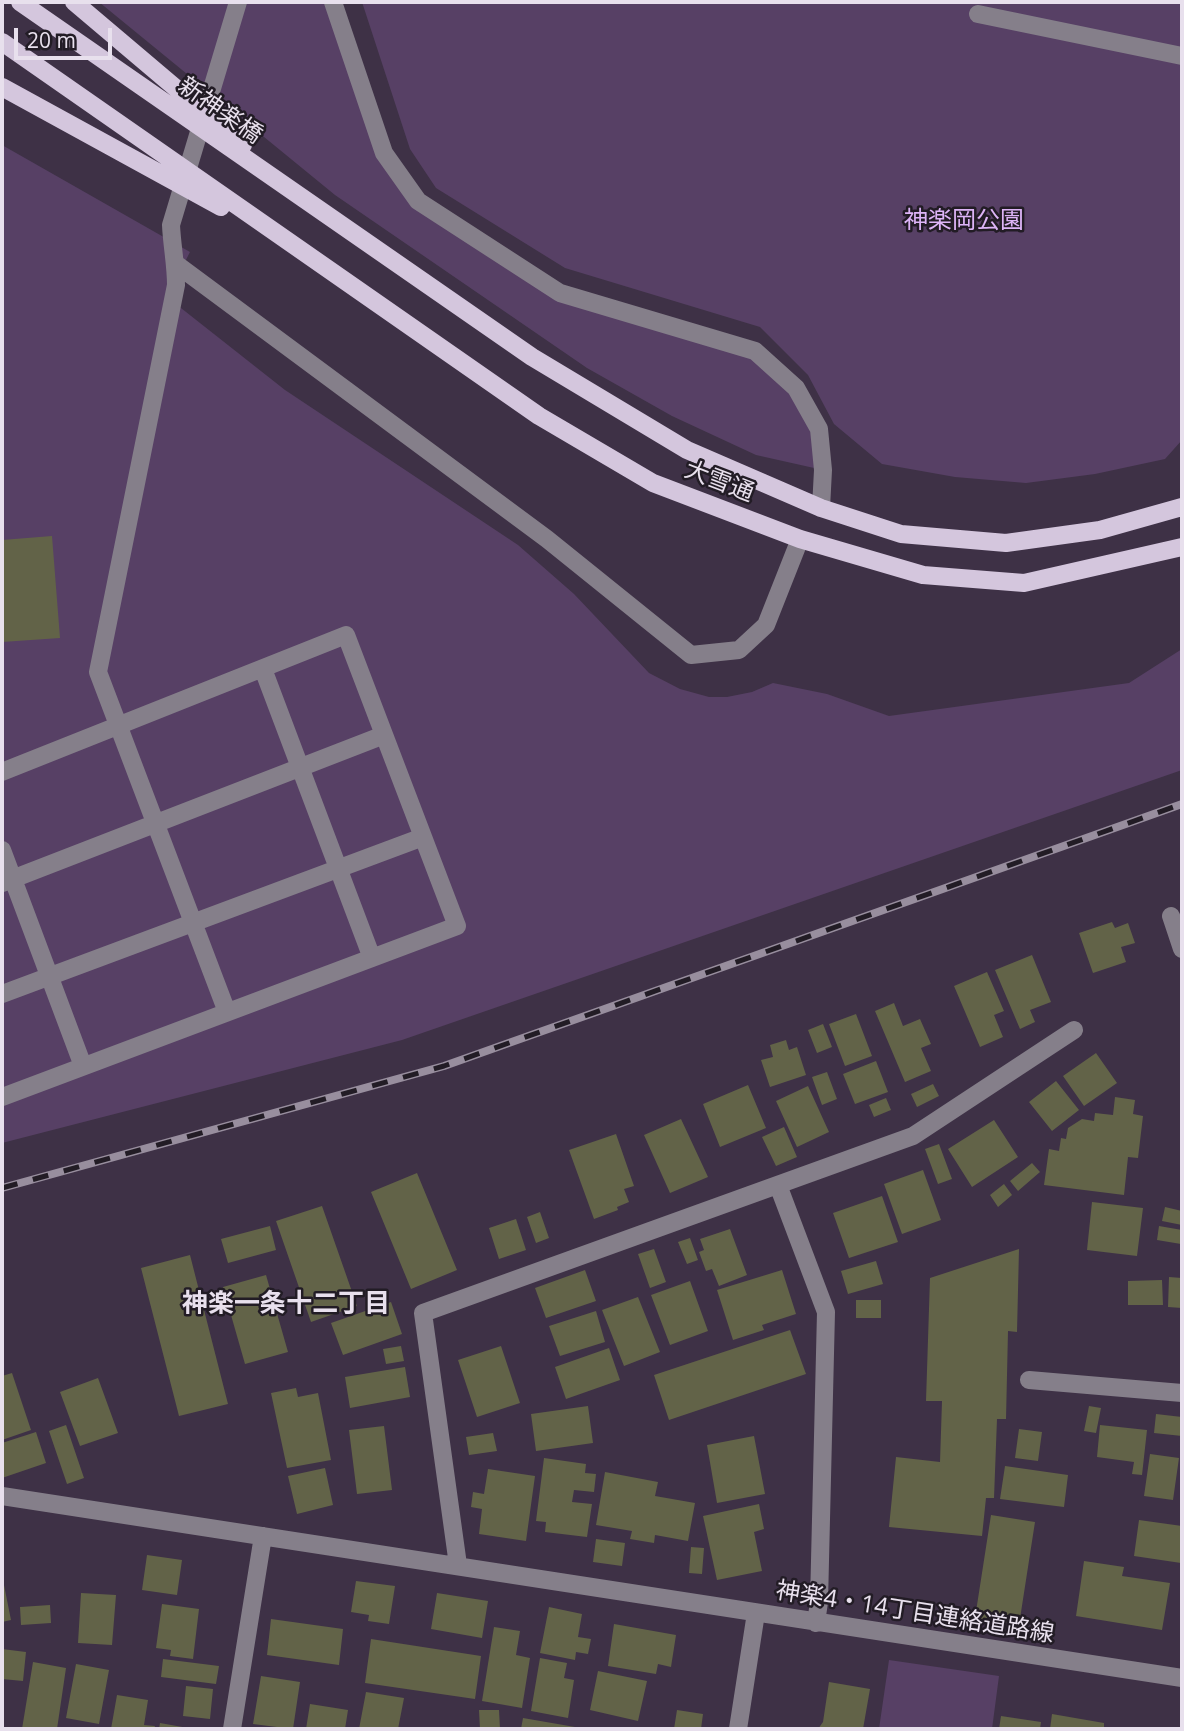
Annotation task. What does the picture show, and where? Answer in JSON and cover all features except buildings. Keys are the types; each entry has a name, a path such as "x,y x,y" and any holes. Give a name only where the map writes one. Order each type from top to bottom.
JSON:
{"main road":[{"name":"新神楽橋","path":"20,2 323,213"},
{"path":"74,2 323,213"},
{"path":"2,42 297,249"},
{"path":"2,87 297,249"},
{"name":"大雪通","path":"323,213 532,357 687,450 821,508 901,534 1006,543 1100,530 1182,507"},
{"name":"大雪通","path":"297,249 539,416 653,483 800,539 923,575 1024,583 1182,547"}],"street":[{"path":"227,1012 98,672 176,285 171,225 238,2"},
{"path":"333,2 384,153 418,201 560,293 755,351 796,388 819,429 823,470 821,508"},
{"path":"978,14 1182,56"},
{"path":"176,264 547,539 691,655 739,650 766,625 800,539"},
{"path":"2,772 346,635 457,926 2,1097"},
{"path":"263,669 372,958"},
{"path":"7,881 384,735"},
{"path":"2,994 423,837"},
{"path":"2,850 7,881 50,976 83,1066"},
{"path":"1171,916 1182,949"},
{"path":"458,1565 423,1313 913,1136 1074,1031"},
{"path":"778,1185 826,1312 819,1602 816,1623"},
{"path":"1030,1380 1182,1393"},
{"path":"2,1496 756,1613"},
{"path":"232,1729 263,1536"},
{"name":"神楽4・14丁目連絡道路線","path":"738,1729 756,1613 1182,1678"}],"green space":[{"path":"99,2 333,2 384,153 418,201 560,293 755,351 819,429 823,470 756,455 672,416 587,368 335,195"},
{"name":"神楽岡公園","path":"362,2 1182,2 1182,440 1165,459 1095,474 1026,483 955,477 882,464 834,424 808,375 760,327 565,268 436,188 410,149"},
{"path":"2,145 190,252 167,297 285,390 518,545 574,594 649,673 680,689 709,697 752,692 773,683 827,694 889,716 1129,683 1182,649 1182,770 402,1040 2,1143"},
{"path":"889,1660 999,1676 992,1729 879,1729"}],"railway":[{"path":"2,1188 444,1066 1182,804"}],"district":[{"name":"神楽一条十二丁目","path":"286,1305"}]}
